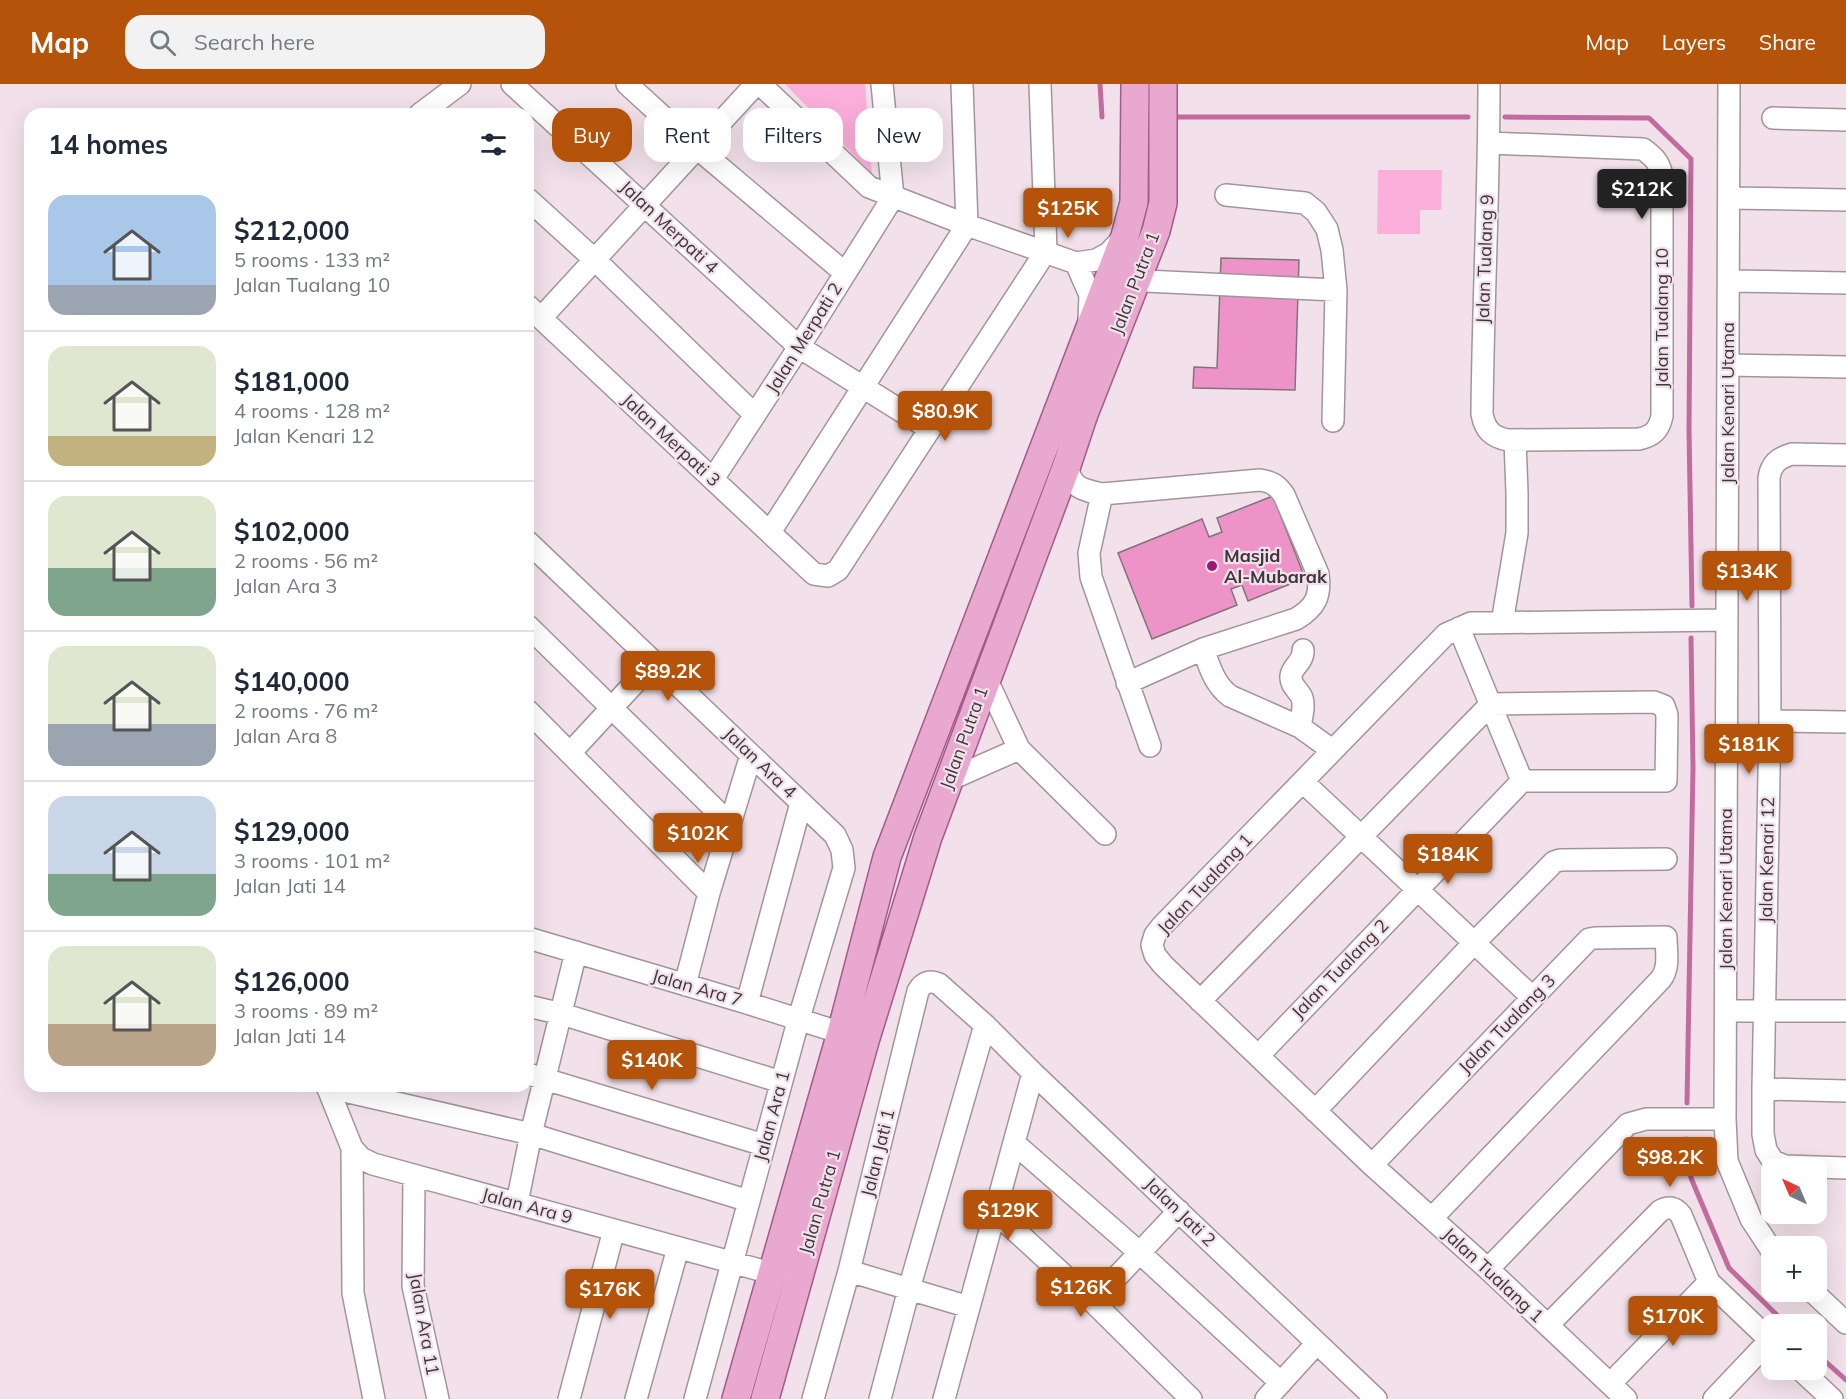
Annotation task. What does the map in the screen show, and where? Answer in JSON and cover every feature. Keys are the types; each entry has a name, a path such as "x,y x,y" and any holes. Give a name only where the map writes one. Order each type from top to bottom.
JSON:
{"main road":[{"name":"Jalan Putra 1","path":"765,1399 854,1037 887,857 1125,236 1134,202 1135,84"},
{"name":"Jalan Putra 1","path":"736,1399 771,1273 854,1037 1084,414 1156,231 1163,203 1163,84"}],"street":[{"path":"432,108 460,84"},
{"name":"Jalan Merpati 4","path":"512,84 799,347 930,429"},
{"path":"627,84 653,108"},
{"path":"731,111 756,84"},
{"path":"760,84 869,187 893,197 1076,263 1096,260 1109,253 1125,236"},
{"path":"882,84 893,197"},
{"path":"770,532 967,225 962,84"},
{"path":"930,429 1046,251 1040,84"},
{"name":"Jalan Tualang 9","path":"1489,84 1482,414 1484,424 1490,432 1498,438 1515,440"},
{"name":"Jalan Kenari Utama","path":"1730,84 1725,1119 1727,1161 1750,1219 1762,1236"},
{"path":"1773,118 1846,120"},
{"name":"Jalan Tualang 10","path":"1489,142 1643,149 1660,165 1662,175 1662,416 1660,425 1648,437 1639,439 1515,440"},
{"path":"535,312 595,260 684,162"},
{"path":"714,162 845,273"},
{"path":"1226,195 1305,203 1316,212 1327,229 1331,241 1336,290 1333,421"},
{"name":"Jalan Merpati 2","path":"713,479 893,197"},
{"path":"1729,198 1846,200"},
{"path":"534,204 595,260 755,415"},
{"path":"1076,263 1090,295 1089,329"},
{"path":"1108,278 1336,290"},
{"path":"1729,281 1846,283"},
{"name":"Jalan Merpati 3","path":"535,312 814,574 828,576 838,570 930,429"},
{"path":"1728,365 1846,367"},
{"path":"1502,623 1516,533 1515,440"},
{"name":"Jalan Kenari 12","path":"1846,455 1792,454 1783,456 1775,461 1769,478 1770,721 1763,1011 1763,1134 1766,1150 1773,1161 1785,1166 1846,1168"},
{"path":"1067,465 1069,476 1076,486 1102,494 1270,481 1279,486 1284,495 1317,574 1320,587 1316,600 1308,612 1296,619 1203,649 1127,683"},
{"path":"1102,494 1089,553 1091,578 1150,746"},
{"name":"Jalan Ara 4","path":"534,548 835,835"},
{"name":"Jalan Tualang 1","path":"1626,1399 1488,1269 1372,1165 1200,1001 1155,955 1152,945 1155,935 1170,918 1446,634 1470,623 1727,620"},
{"path":"1200,1001 1491,704 1659,703 1664,706 1667,715 1666,781 1522,781 1491,704 1459,628"},
{"path":"534,632 730,824"},
{"path":"1203,649 1221,689 1230,696 1300,727 1332,750"},
{"path":"1300,727 1302,696 1291,679 1292,672 1304,656 1303,650"},
{"path":"570,753 654,662"},
{"path":"986,678 1019,749 1105,834"},
{"path":"534,717 709,893"},
{"path":"1770,721 1846,722"},
{"path":"949,780 1019,749"},
{"path":"685,985 709,893 751,755"},
{"name":"Jalan Tualang 2","path":"1258,1055 1522,781"},
{"path":"1303,782 1532,997"},
{"path":"747,1003 801,803"},
{"name":"Jalan Ara 1","path":"695,1399 781,1082 844,868 842,850 835,835"},
{"path":"1315,1111 1554,862 1560,860 1666,859"},
{"name":"Jalan Tualang 3","path":"1372,1165 1589,939 1666,937 1666,964 1661,979 1431,1218"},
{"name":"Jalan Ara 7","path":"534,940 799,1018 854,1037"},
{"path":"516,1203 531,1134 537,1076 562,1014 576,952"},
{"name":"Jalan Jati 1","path":"813,1399 849,1271 921,985 927,982 939,984 985,1025"},
{"path":"534,1007 781,1082"},
{"path":"1726,1011 1846,1011"},
{"path":"880,1399 909,1289 985,1025"},
{"name":"Jalan Jati 2","path":"985,1025 1317,1343 1366,1396"},
{"path":"944,1399 1033,1073"},
{"path":"537,1076 764,1145"},
{"path":"1763,1089 1846,1091"},
{"path":"329,1092 352,1148 353,1293 374,1399"},
{"path":"349,1092 531,1134 749,1201"},
{"path":"1488,1269 1628,1124 1646,1119 1725,1119"},
{"path":"1014,1143 1140,1253 1281,1383"},
{"name":"Jalan Ara 9","path":"352,1148 361,1158 373,1164 771,1273"},
{"name":"Jalan Ara 11","path":"414,1176 414,1286 438,1399"},
{"path":"1548,1326 1665,1208 1671,1207 1681,1215 1709,1282 1761,1331"},
{"path":"1093,1302 1179,1210"},
{"path":"995,1212 1093,1302 1191,1399"},
{"path":"569,1399 614,1230"},
{"path":"636,1399 678,1248"},
{"path":"849,1271 969,1307"},
{"path":"1610,1384 1709,1282"},
{"path":"1824,1302 1846,1323"},
{"path":"1266,1399 1317,1343"},
{"path":"1714,1399 1761,1351"},
{"path":"1812,1380 1832,1399"}],"shaded area":[{"path":"785,84 865,84 867,108 855,108 855,156 843,144 843,108 808,108"},
{"path":"860,162 871,162 872,174"},
{"path":"1378,170 1442,170 1441,210 1420,210 1420,234 1377,234"}],"building":[{"path":"1221,258 1299,260 1295,390 1193,388 1194,367 1217,368"},
{"name":"Masjid Al-Mubarak","path":"1273,496 1305,578 1248,601 1242,585 1231,589 1237,605 1152,639 1118,553 1202,519 1209,537 1222,532 1217,518"}],"waterway":[{"path":"1100,84 1102,117"},
{"path":"1178,117 1468,117"},
{"path":"1505,117 1649,118 1691,159 1689,430 1692,606"},
{"path":"1687,1103 1693,767 1691,638"},
{"path":"1686,1139 1691,1178 1729,1268 1776,1314"},
{"path":"1827,1363 1846,1380"}],"place":[{"name":"Masjid Al-Mubarak","path":"1212,566"}]}
